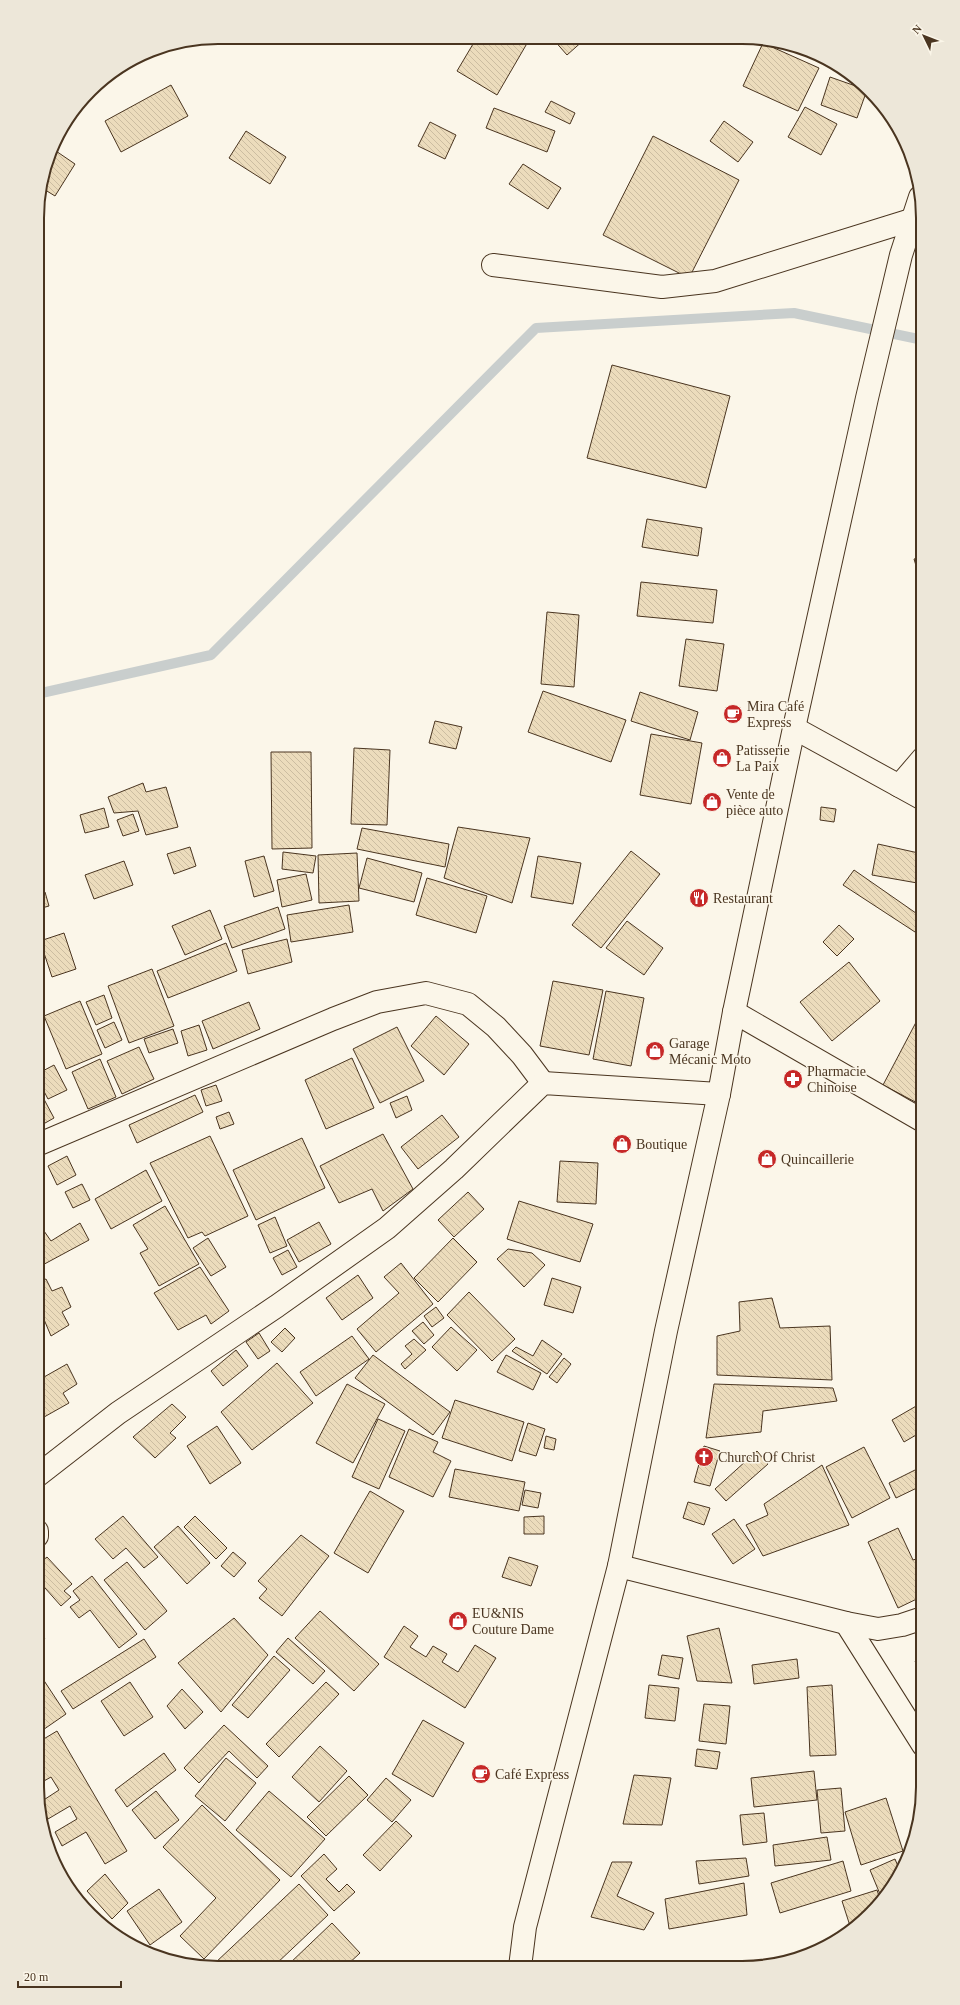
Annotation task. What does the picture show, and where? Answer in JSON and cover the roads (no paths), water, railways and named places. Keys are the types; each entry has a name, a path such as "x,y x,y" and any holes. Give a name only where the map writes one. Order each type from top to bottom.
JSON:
{"street":[{"path":"521,1961 525,1927 619,1566 666,1331 719,1094 734,1012 794,728 867,398 911,220 916,207"},
{"path":"493,265 662,287 715,281 911,220"},
{"path":"794,728 916,795"},
{"path":"899,786 916,766"},
{"path":"44,1142 333,1019 377,1002 426,993 468,1004 496,1027 522,1056 542,1083"},
{"path":"734,1012 916,1117"},
{"path":"44,1471 118,1413 277,1306 387,1228 454,1169 542,1083 719,1094"},
{"path":"619,1566 846,1623 878,1629 902,1625 916,1620"},
{"path":"846,1623 916,1734"}],"waterway":[{"path":"44,692 211,655 536,328 794,313 916,339"}],"place":[{"name":"Mira Café Express","path":"733,714"},
{"name":"Patisserie La Paix","path":"722,758"},
{"name":"Vente de pièce auto","path":"712,802"},
{"name":"Restaurant","path":"699,898"},
{"name":"Garage Mécanic Moto","path":"655,1051"},
{"name":"Pharmacie Chinoise","path":"793,1079"},
{"name":"Boutique","path":"622,1144"},
{"name":"Quincaillerie","path":"767,1159"},
{"name":"Church Of Christ","path":"704,1457"},
{"name":"EU&NIS Couture Dame","path":"458,1621"},
{"name":"Café Express","path":"481,1774"}]}
